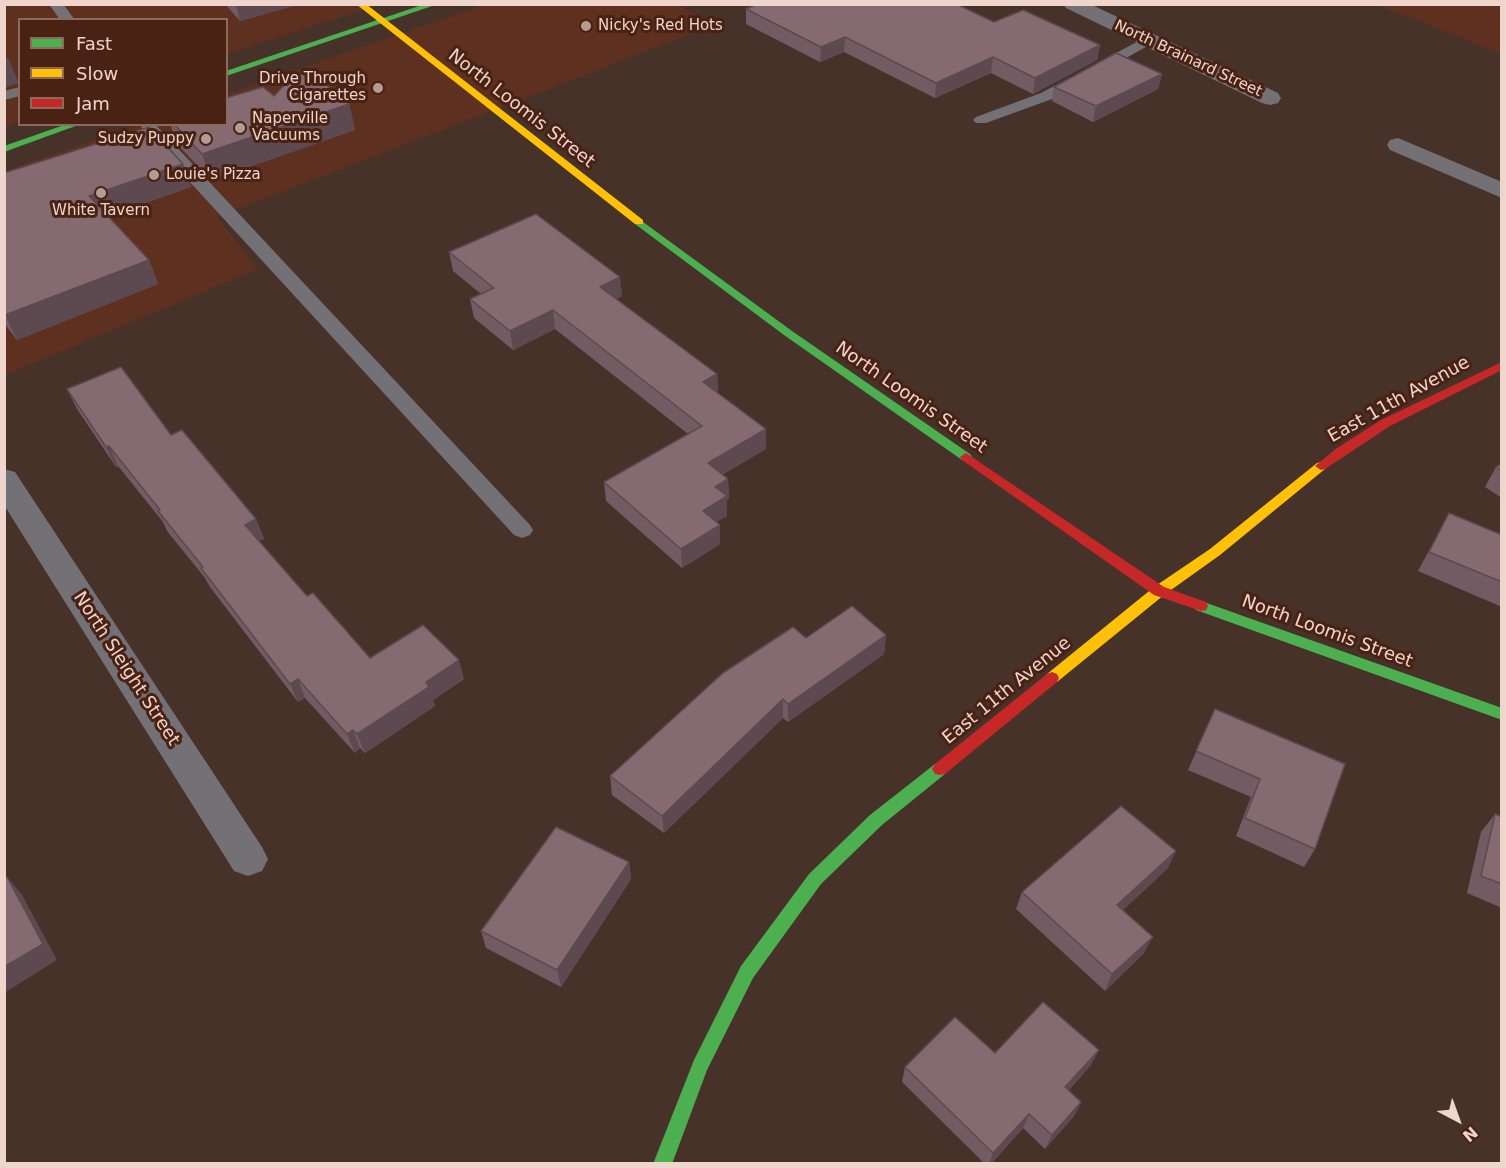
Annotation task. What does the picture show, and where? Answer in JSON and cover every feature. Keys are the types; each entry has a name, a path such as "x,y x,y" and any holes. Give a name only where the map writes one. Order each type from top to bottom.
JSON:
{"street":[{"name":"North Loomis Street","path":"360,4 380,22 699,268 788,333 1159,591 1502,714"},
{"path":"228,73 434,4"},
{"name":"North Brainard Street","path":"1073,4 1270,98"},
{"path":"4,149 71,126"},
{"path":"1398,145 1502,191"},
{"name":"East 11th Avenue","path":"662,1164 700,1066 747,972 815,879 876,820 1159,591 1215,552 1333,456 1403,414 1502,365"},
{"name":"North Sleight Street","path":"4,479 248,859"}],"lane":[{"path":"55,4 66,18"},
{"path":"981,120 1055,94 1148,40"},
{"path":"147,126 522,530"}],"shaded area":[{"path":"4,5 377,5 228,54 228,18 18,18 18,122 5,127"},
{"path":"484,5 681,5 714,25 217,217 258,269 5,375 4,171 134,126 228,126 228,94"},
{"path":"1378,5 1501,5 1501,54"}],"building":[{"path":"758,4 956,4 994,22 1023,10 1100,45 1035,78 993,57 936,83 845,37 821,47 746,9"},
{"path":"1116,53 1162,74 1096,106 1054,87"},
{"path":"310,71 349,104 202,154 176,126 228,126 228,97 263,87 274,96 292,77"},
{"path":"149,127 183,164 89,196 149,260 5,315 4,173"},
{"path":"536,214 620,277 600,287 717,374 703,382 766,429 708,463 728,479 715,487 727,496 703,511 720,525 681,549 604,482 702,426 553,310 510,331 470,299 494,288 449,252"},
{"path":"121,367 171,435 182,430 256,519 245,525 307,596 313,593 370,658 423,625 459,660 426,682 429,687 357,734 353,730 347,734 298,679 290,684 201,568 203,567 158,511 160,510 109,446 106,447 67,389"},
{"path":"1449,513 1502,535 1502,582 1429,552"},
{"path":"852,606 886,635 788,704 783,699 662,816 610,776 723,673 793,627 806,638"},
{"path":"1215,709 1345,764 1315,849 1245,818 1260,779 1196,751"},
{"path":"1121,806 1176,851 1117,905 1153,937 1112,974 1022,892"},
{"path":"1495,814 1502,817 1502,884 1481,876"},
{"path":"556,827 629,862 557,970 481,931"},
{"path":"7,877 43,944 4,967 4,879"},
{"path":"1043,1002 1099,1050 1065,1087 1081,1102 1052,1135 1029,1114 993,1153 905,1067 955,1017 995,1053"}],"traffic: fast":[{"path":"228,73 434,4"},
{"path":"4,149 71,126"},
{"path":"639,222 788,333 966,457"},
{"path":"1201,606 1502,714"},
{"path":"662,1164 700,1066 747,972 815,879 876,820 940,769"}],"traffic: slow":[{"path":"360,4 639,222"},
{"path":"1052,678 1159,591 1215,552 1321,466"}],"traffic: jam":[{"path":"1321,466 1385,423 1502,365"},
{"path":"966,457 1159,591 1201,606"},
{"path":"940,769 1052,678"}],"place":[{"name":"Nicky's Red Hots","path":"586,26"},
{"name":"Drive Through Cigarettes","path":"378,88"},
{"name":"Naperville Vacuums","path":"240,128"},
{"name":"Sudzy Puppy","path":"206,139"},
{"name":"Louie's Pizza","path":"154,175"},
{"name":"White Tavern","path":"101,193"}]}
